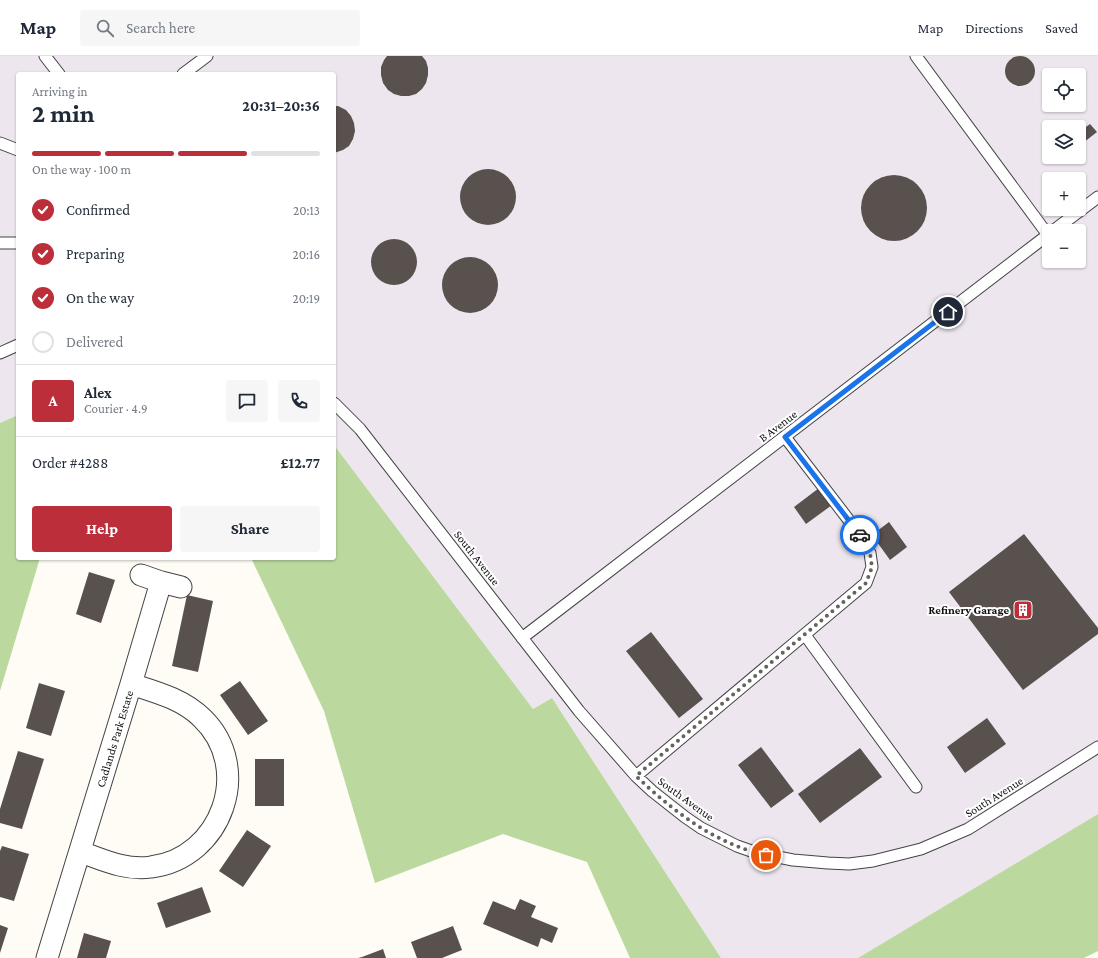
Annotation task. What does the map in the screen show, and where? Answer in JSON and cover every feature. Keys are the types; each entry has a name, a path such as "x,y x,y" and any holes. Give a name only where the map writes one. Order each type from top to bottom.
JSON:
{"street":[{"path":"132,684 171,584 141,575"},
{"name":"Cadlands Park Estate","path":"47,958 132,684 165,695 193,710 203,719 214,733 221,746 227,769 227,792 224,807 211,832 199,845 186,855 170,863 152,867 127,867 81,852"}],"lane":[{"path":"45,56 57,72"},
{"path":"186,72 207,56"},
{"path":"916,56 1042,225"},
{"path":"0,143 16,149"},
{"path":"1062,224 1098,197"},
{"path":"3,243 16,238"},
{"name":"B Avenue","path":"522,638 1042,239"},
{"path":"3,243 16,243"},
{"path":"0,353 16,346"},
{"name":"South Avenue","path":"336,405 360,429 579,712 636,776 658,797 685,817 701,828 737,846 757,853 793,860 813,863 849,864 887,858 921,849 968,829 1098,747"},
{"path":"636,776 866,583 872,567 870,553 860,536 785,437"},
{"path":"805,634 916,787"}],"shaded area":[{"path":"0,56 1098,56 1098,814 858,958 721,958 552,698 533,709 336,448 336,72 16,72 16,416 0,423"}],"green space":[{"path":"16,416 16,560 39,560 0,691 0,423"},
{"path":"336,448 533,709 552,698 721,958 630,958 587,862 503,834 375,883 324,711 252,560 336,560"},
{"path":"1098,814 1098,951 1084,958 858,958"}],"building":[{"path":"387,56 422,56 426,61 428,75 426,83 422,89 416,94 409,96 394,94 388,90 383,83 381,75 381,67"},
{"path":"1020,56 1031,60 1035,71 1031,82 1020,86 1009,82 1005,71 1009,60"},
{"path":"336,106 346,110 354,123 355,131 353,139 349,146 336,152"},
{"path":"1090,124 1097,132 1086,141 1086,127"},
{"path":"488,169 499,171 508,177 514,186 516,197 514,208 508,217 499,223 488,225 477,223 468,217 462,208 460,197 462,186 468,177 477,171"},
{"path":"894,175 907,178 917,185 924,195 927,208 924,221 917,231 907,238 894,241 881,238 871,231 864,221 861,208 864,195 871,185 881,178"},
{"path":"399,239 411,245 416,253 416,271 411,279 403,284 389,285 377,279 372,271 371,257 377,245 385,240"},
{"path":"470,257 481,259 490,265 496,274 498,285 496,296 490,305 481,311 470,313 459,311 450,305 444,296 442,285 444,274 450,265 459,259"},
{"path":"819,488 832,505 806,524 794,507"},
{"path":"889,522 907,547 890,560 872,535"},
{"name":"Refinery Garage","path":"1024,534 1098,628 1098,634 1023,690 949,592"},
{"path":"89,572 115,580 101,623 76,614"},
{"path":"187,595 213,601 198,672 172,666"},
{"path":"651,632 703,699 679,718 626,651"},
{"path":"240,681 268,721 248,735 220,695"},
{"path":"39,683 65,691 51,736 26,728"},
{"path":"987,718 1006,744 965,773 947,747"},
{"path":"761,747 794,791 771,808 738,765"},
{"path":"860,748 882,777 820,823 798,794"},
{"path":"18,751 44,759 22,829 0,823 0,809"},
{"path":"255,759 284,759 284,806 255,806"},
{"path":"247,830 271,846 243,887 219,871"},
{"path":"2,846 29,854 14,901 0,897 0,851"},
{"path":"202,887 211,912 166,928 157,903"},
{"path":"520,899 536,906 531,917 558,928 552,943 541,938 538,947 483,924 493,901 515,910"},
{"path":"0,925 8,928 0,953"},
{"path":"453,926 462,950 442,958 417,958 411,942"},
{"path":"84,933 111,941 106,958 77,958"},
{"path":"383,949 386,958 358,958 362,957"}],"way so far":[{"path":"766,855 737,846 701,828 670,807 636,776 866,583 872,567 870,553 860,535"}],"place":[{"name":"Refinery Garage","path":"1023,610"}],"route":[{"path":"860,535 785,437 948,312"}]}
